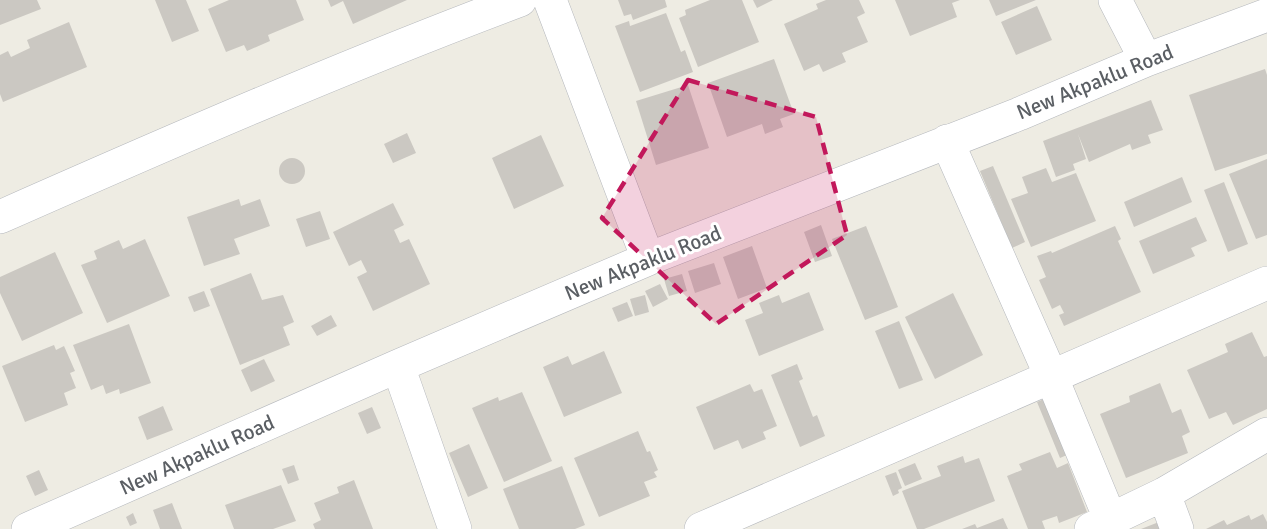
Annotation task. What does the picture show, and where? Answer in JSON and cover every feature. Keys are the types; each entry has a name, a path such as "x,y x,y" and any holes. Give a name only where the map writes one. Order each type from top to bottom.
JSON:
{"street":[{"path":"0,217 454,12 520,0"},
{"path":"550,0 648,259"},
{"path":"1115,0 1146,60"},
{"name":"New Akpaklu Road","path":"28,529 648,259 1146,60 1267,15"},
{"path":"947,141 1051,376 1101,525 1164,494 1267,434"},
{"path":"701,529 1267,283"},
{"path":"398,366 456,529"},
{"path":"1164,494 1177,529"}],"highlighted area":[{"path":"688,80 816,117 847,235 716,324 602,218"}],"building":[{"path":"0,0 37,0 41,9 0,25"},
{"path":"155,0 186,0 199,31 172,42"},
{"path":"229,0 296,0 304,20 268,35 270,41 247,51 244,45 226,52 208,9"},
{"path":"328,0 407,0 353,24 343,1 331,7"},
{"path":"618,0 665,0 667,7 633,20 631,14 624,16"},
{"path":"710,0 742,0 759,42 698,67 679,18 686,15 685,10"},
{"path":"753,0 773,0 757,8"},
{"path":"826,0 859,0 865,13 857,17 868,42 842,53 846,62 823,72 819,64 804,71 784,24 818,9 816,4"},
{"path":"895,0 960,0 952,3 957,17 910,36"},
{"path":"989,0 1036,0 996,16"},
{"path":"1037,6 1052,40 1016,55 1001,22"},
{"path":"666,13 681,52 685,50 693,72 640,92 615,26 629,21 630,26"},
{"path":"69,22 87,67 3,102 0,94 0,55 8,51 11,57 30,48 27,40"},
{"path":"774,59 794,114 780,119 783,127 765,134 762,124 727,137 708,83"},
{"path":"1265,69 1267,75 1267,154 1215,171 1189,95"},
{"path":"688,85 709,148 656,165 636,101"},
{"path":"1151,100 1163,130 1148,135 1151,143 1132,150 1130,144 1089,162 1078,134 1086,159 1073,164 1075,170 1056,177 1043,141"},
{"path":"407,133 416,153 393,163 384,144"},
{"path":"541,135 564,186 514,209 492,158"},
{"path":"292,158 301,162 305,171 301,180 292,184 283,180 279,171 283,162"},
{"path":"1267,159 1267,235 1256,239 1229,174"},
{"path":"993,166 1025,242 1012,248 980,171"},
{"path":"1046,168 1052,182 1076,173 1096,221 1031,247 1011,199 1028,193 1022,177"},
{"path":"1182,177 1192,202 1134,227 1124,202"},
{"path":"1224,182 1248,244 1228,252 1204,190"},
{"path":"239,199 241,206 260,199 270,226 234,239 240,254 204,266 187,217"},
{"path":"393,203 404,225 394,230 400,243 409,239 430,284 373,311 357,277 367,272 361,260 349,266 333,232"},
{"path":"320,211 330,239 306,247 296,219"},
{"path":"1196,217 1207,241 1191,248 1195,256 1153,274 1139,241"},
{"path":"821,225 832,256 815,262 804,232"},
{"path":"866,226 898,307 865,320 832,239"},
{"path":"1115,226 1121,239 1118,241 1141,292 1064,326 1059,315 1064,313 1060,305 1052,309 1039,280 1046,277 1037,256 1051,251 1052,253"},
{"path":"145,239 170,296 107,323 81,265 97,259 94,251 119,240 123,249"},
{"path":"752,246 767,288 738,299 723,257"},
{"path":"55,252 83,313 22,341 0,293 0,277"},
{"path":"714,263 721,284 695,293 688,271"},
{"path":"251,273 262,300 283,295 294,322 283,327 290,345 240,365 210,289"},
{"path":"682,274 687,291 669,296 664,279"},
{"path":"660,284 668,299 653,307 645,291"},
{"path":"204,291 210,306 194,312 188,297"},
{"path":"809,292 824,330 759,356 745,320 763,313 759,303 779,295 782,303"},
{"path":"953,293 983,355 935,379 905,317"},
{"path":"645,295 649,312 635,316 630,299"},
{"path":"627,302 633,316 618,322 612,308"},
{"path":"331,315 337,326 317,336 311,326"},
{"path":"899,321 923,380 899,389 875,331"},
{"path":"129,324 151,383 120,394 119,389 106,394 103,385 91,390 73,345"},
{"path":"1252,332 1264,357 1267,356 1267,409 1233,425 1226,412 1209,419 1187,370 1228,352 1225,344"},
{"path":"54,345 56,350 64,346 75,371 70,373 76,388 64,393 68,405 25,422 2,366"},
{"path":"604,351 622,393 564,417 543,367 568,356 572,365"},
{"path":"264,359 275,381 251,392 241,370"},
{"path":"797,364 803,379 799,381 813,417 817,415 825,436 800,447 771,375"},
{"path":"1160,383 1172,413 1181,409 1190,432 1182,436 1188,453 1126,478 1100,414 1130,402 1129,396"},
{"path":"750,384 754,392 762,389 777,426 763,432 766,439 742,449 738,440 714,450 696,407"},
{"path":"522,392 552,461 504,482 472,408 498,397 499,401"},
{"path":"1053,395 1076,451 1060,458 1037,402"},
{"path":"163,406 173,430 147,440 138,417"},
{"path":"372,407 381,428 367,434 358,413"},
{"path":"638,431 658,470 654,472 657,477 644,482 650,496 599,517 574,458"},
{"path":"469,444 488,488 468,497 449,453"},
{"path":"1050,452 1057,468 1068,463 1087,512 1059,523 1057,516 1042,521 1045,529 1028,529 1007,476 1022,470 1019,464"},
{"path":"963,456 965,463 979,458 995,501 924,529 917,529 902,491 941,476 937,466"},
{"path":"915,463 922,479 905,486 898,470"},
{"path":"294,465 299,480 288,484 282,469"},
{"path":"562,466 585,525 575,529 519,529 503,489"},
{"path":"39,470 48,490 35,496 26,476"},
{"path":"896,472 902,488 893,496 885,476"},
{"path":"354,480 373,529 315,529 313,524 321,520 314,503 339,493 337,487"},
{"path":"281,485 296,521 273,529 234,529 225,505"},
{"path":"172,503 182,529 160,529 153,510"},
{"path":"133,513 137,523 130,526 126,517"},
{"path":"1263,514 1267,522 1267,529 1206,529 1224,520 1227,525 1249,515 1251,520"},
{"path":"1003,518 1008,529 962,529 975,524 977,528"},
{"path":"1164,520 1168,529 1141,529"}]}
